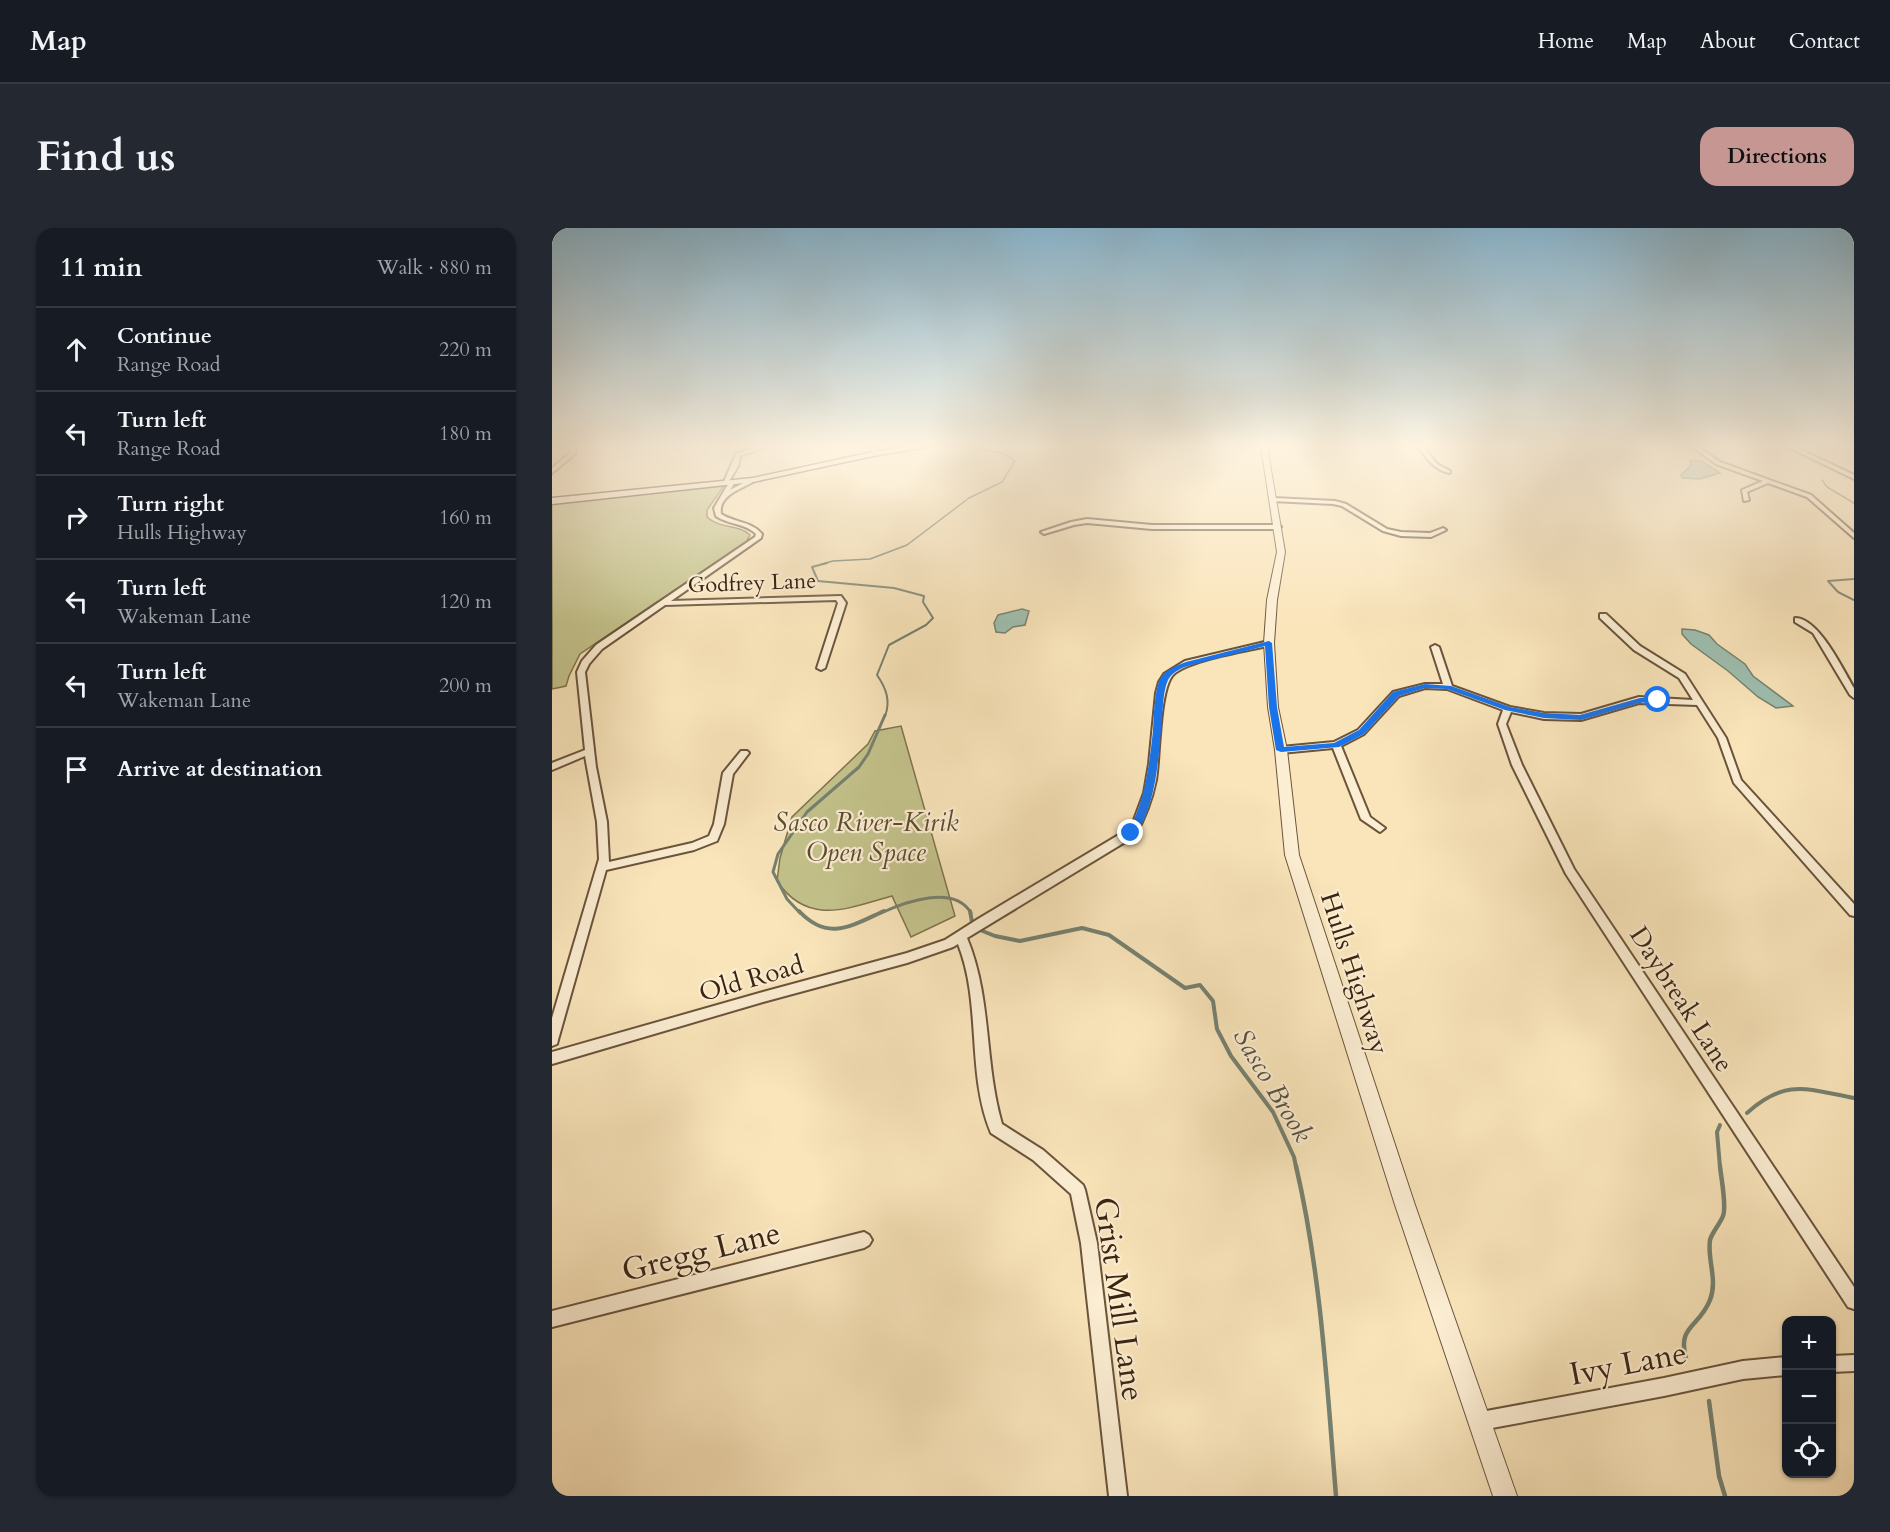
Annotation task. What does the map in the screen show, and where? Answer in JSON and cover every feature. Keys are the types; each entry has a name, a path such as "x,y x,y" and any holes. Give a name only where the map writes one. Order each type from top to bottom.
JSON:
{"street":[{"path":"552,1040 602,867 602,822 590,751 581,672 585,663 599,647 758,538 759,534 756,529 728,521 718,515 719,505"},
{"name":"Hulls Highway","path":"1275,505 1281,552 1272,600 1269,643 1273,707 1281,750 1292,855 1405,1205 1505,1496"},
{"path":"1342,505 1385,530 1401,534 1431,535 1443,530"},
{"path":"1819,505 1854,536"},
{"path":"1044,532 1087,521 1152,527 1278,527"},
{"name":"Godfrey Lane","path":"664,603 838,598 842,603 821,668"},
{"path":"1603,616 1636,648 1682,676 1722,738 1737,781 1854,912"},
{"path":"1798,620 1816,632 1854,695"},
{"name":"Old Road","path":"552,1058 907,958 966,934 982,922 1131,833 1140,821 1147,795 1154,763 1160,700 1165,678 1178,667 1188,663 1269,643"},
{"path":"1435,647 1448,687"},
{"path":"1281,750 1336,745 1362,732 1396,694 1425,686 1448,687 1508,709 1544,716 1581,717 1640,700 1699,704"},
{"name":"Daybreak Lane","path":"1508,709 1502,724 1517,765 1570,871 1854,1301"},
{"path":"1336,745 1366,819 1380,828"},
{"path":"552,767 590,751"},
{"path":"602,867 694,846 713,838 719,824 728,773 744,753"},
{"name":"Grist Mill Lane","path":"966,934 966,948 974,979 986,1094 996,1128 1038,1155 1078,1191 1089,1243 1118,1496"},
{"name":"Gregg Lane","path":"552,1319 864,1240"},
{"path":"1836,1364 1854,1363"},
{"name":"Ivy Lane","path":"1481,1421 1743,1370 1782,1366"}],"green space":[{"path":"552,505 710,505 707,510 707,517 712,521 740,529 750,535 746,542 580,654 566,686 552,689"},
{"name":"Sasco River-Kirik Open Space","path":"901,726 955,916 911,937 892,896 845,909 816,909 802,904 789,895 777,881 780,858 792,817 868,744 875,731"}],"shaded area":[{"path":"1022,609 1029,611 1025,625 1013,627 1005,633 996,632 994,623 998,615"},
{"path":"1682,629 1695,630 1709,635 1717,644 1745,664 1753,676 1793,706 1776,708 1758,697 1691,644 1682,634"}],"waterway":[{"name":"Sasco Brook","path":"822,564 833,561 870,559 907,545 960,505"},
{"name":"Sasco Brook","path":"827,563 812,567 818,581 894,588 924,596 923,602 933,618 926,625 889,645 877,675 887,695 888,705 885,716"},
{"path":"1854,579 1828,581 1838,592 1854,600"},
{"name":"Sasco Brook","path":"800,913 787,899 773,872 778,854 807,812 859,767 868,754 885,715"},
{"name":"Sasco Brook","path":"881,913 903,904 941,897 963,904 970,912"},
{"name":"Sasco Brook","path":"799,911 810,921 830,929 850,926 884,911"},
{"name":"Sasco Brook","path":"970,912 972,922 980,930 995,936 1020,941 1082,928 1109,935 1185,988 1200,985 1213,1001 1217,1029 1231,1056 1273,1112 1294,1157 1296,1167"},
{"path":"1747,1113 1761,1102 1786,1090 1810,1090 1854,1098"},
{"path":"1720,1125 1717,1132 1720,1167"},
{"name":"Sasco Brook","path":"1296,1166 1305,1207 1317,1289 1336,1496"},
{"path":"1686,1359 1684,1339 1690,1327 1705,1309 1712,1292 1710,1240 1724,1211 1720,1166"},
{"path":"1709,1401 1719,1476 1725,1496"}],"route":[{"path":"1131,833 1140,821 1154,763 1160,700 1165,678 1178,667 1188,663 1269,643 1273,707 1281,750 1336,745 1362,732 1396,694 1425,686 1448,687 1508,709 1544,716 1581,717 1640,700 1658,700"}]}
